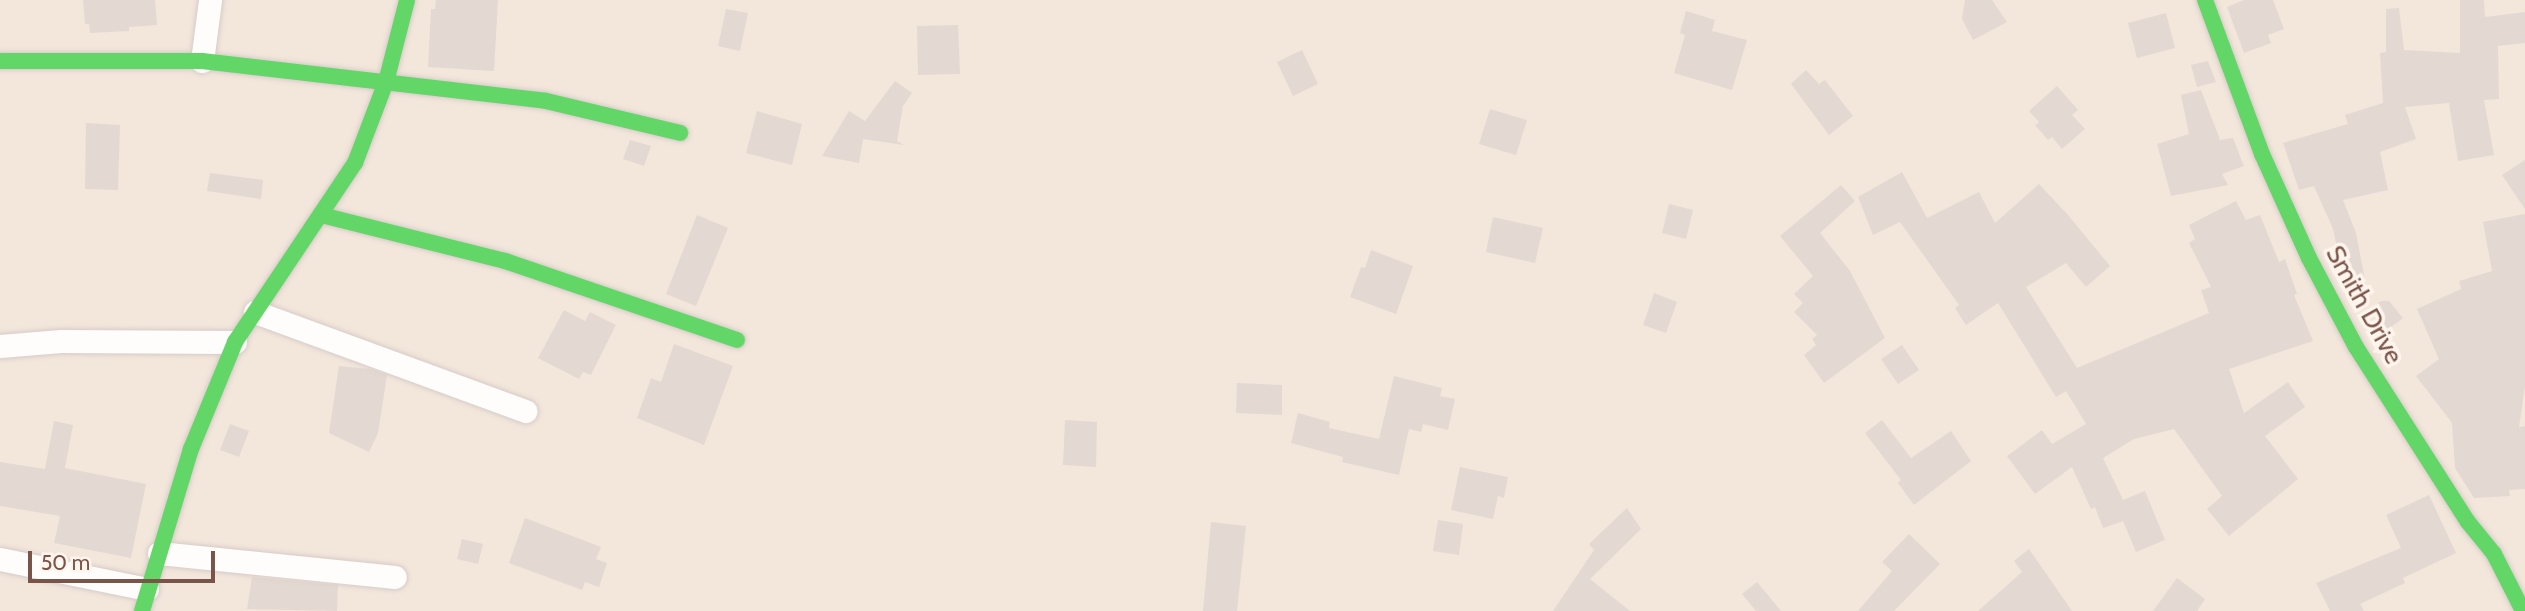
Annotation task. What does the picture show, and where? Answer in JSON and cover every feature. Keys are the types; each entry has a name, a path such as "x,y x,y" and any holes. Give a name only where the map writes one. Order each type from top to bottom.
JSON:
{"street":[{"path":"202,61 211,0"},
{"path":"0,559 145,600 191,449 235,342 355,163 386,82 407,0"},
{"name":"Smith Drive","path":"2205,0 2262,154 2309,258 2356,347 2468,522 2494,554 2521,597"},
{"path":"0,61 202,61 546,101 680,133"},
{"path":"321,215 505,261 737,340"},
{"path":"255,312 525,411"},
{"path":"0,346 61,341 235,342"},
{"path":"159,553 395,577"}],"shaded area":[{"path":"0,0 2525,0 2525,611 0,611"}],"building":[{"path":"83,0 155,0 157,25 129,27 129,31 90,33 89,24 85,24"},
{"path":"436,0 498,0 494,71 428,67 431,9 435,9"},
{"path":"1965,0 1992,0 2007,22 1973,40 1962,19"},
{"path":"2244,0 2273,0 2284,29 2268,35 2271,43 2244,53 2227,7"},
{"path":"2460,0 2484,0 2485,17 2525,12 2525,43 2498,46 2499,99 2484,100 2494,155 2458,161 2449,103 2405,107 2416,139 2380,152 2388,190 2343,200 2356,233 2366,285 2346,289 2333,229 2314,186 2299,190 2283,143 2348,124 2345,115 2383,103 2380,53 2386,52 2386,9 2399,8 2404,50 2460,53"},
{"path":"726,9 748,13 740,51 718,46"},
{"path":"1686,11 1715,20 1712,31 1747,40 1732,90 1674,73 1685,35 1680,33"},
{"path":"2166,13 2175,48 2137,58 2128,23"},
{"path":"958,25 960,74 918,75 917,26"},
{"path":"1302,50 1318,84 1293,96 1277,62"},
{"path":"2208,61 2216,82 2197,87 2191,65"},
{"path":"1806,70 1819,84 1825,80 1853,116 1829,135 1791,84"},
{"path":"895,81 912,93 903,106 897,141 904,145 863,139 859,163 822,156 849,111 865,121"},
{"path":"2057,86 2078,110 2072,115 2085,129 2062,149 2052,137 2048,140 2035,125 2039,122 2029,111"},
{"path":"2201,90 2220,140 2233,138 2244,166 2222,174 2228,185 2171,196 2157,144 2189,134 2181,95"},
{"path":"1490,109 1527,120 1516,155 1479,144"},
{"path":"757,111 802,124 792,165 746,153"},
{"path":"86,123 120,125 118,190 85,189"},
{"path":"630,140 651,146 644,166 623,159"},
{"path":"2525,160 2525,209 2502,175"},
{"path":"1902,172 1927,218 1979,192 1995,223 2039,184 2068,215 2110,266 2086,287 2066,263 2026,287 2077,368 2209,313 2201,290 2211,287 2189,243 2195,239 2189,225 2236,201 2246,220 2260,215 2279,262 2285,259 2297,294 2294,295 2313,341 2229,369 2244,413 2288,382 2305,407 2265,436 2298,479 2229,536 2207,509 2222,496 2174,429 2134,439 2103,458 2123,500 2145,491 2165,540 2136,552 2123,521 2103,528 2095,507 2091,509 2072,467 2035,494 2007,456 2042,430 2052,444 2086,424 2066,391 2056,397 1998,303 1966,325 1955,308 1959,305 1900,222 1873,235 1858,197"},
{"path":"210,173 263,180 261,199 207,191"},
{"path":"1841,185 1855,201 1820,233 1850,271 1885,338 1824,383 1804,355 1816,345 1812,339 1817,335 1794,312 1803,303 1794,294 1813,276 1780,236"},
{"path":"1669,204 1693,210 1686,239 1662,233"},
{"path":"2525,214 2525,386 2519,427 2525,426 2525,489 2509,490 2510,496 2474,498 2455,468 2452,423 2416,376 2439,359 2417,309 2461,289 2459,281 2492,271 2483,222"},
{"path":"697,215 728,228 696,306 666,294"},
{"path":"1493,217 1543,228 1535,263 1486,252"},
{"path":"1371,250 1413,266 1396,314 1350,297 1361,267 1365,268"},
{"path":"1654,293 1677,302 1666,333 1643,325"},
{"path":"2381,301 2389,301 2403,318 2385,332 2375,312 2375,305"},
{"path":"564,310 585,321 590,312 616,325 591,375 583,372 579,379 538,358"},
{"path":"674,344 733,366 704,445 637,418 651,378 661,382"},
{"path":"1902,345 1919,370 1898,384 1881,359"},
{"path":"339,366 370,369 387,375 378,433 369,452 329,433"},
{"path":"1394,376 1442,388 1440,396 1455,399 1448,430 1423,424 1421,432 1409,429 1399,475 1342,462 1343,457 1291,443 1298,413 1330,422 1329,428 1379,439"},
{"path":"1237,383 1282,385 1282,415 1236,413"},
{"path":"1065,420 1097,422 1096,467 1063,465"},
{"path":"1882,420 1911,458 1951,431 1971,461 1914,505 1898,483 1901,480 1865,433"},
{"path":"54,421 73,425 65,468 146,484 131,558 54,543 60,516 0,506 0,462 45,469"},
{"path":"230,424 249,431 239,457 220,450"},
{"path":"1460,467 1508,477 1504,498 1498,496 1493,519 1451,510"},
{"path":"2429,495 2456,553 2403,578 2405,583 2360,604 2364,611 2330,611 2316,583 2401,548 2386,515"},
{"path":"1627,508 1641,529 1590,579 1630,611 1553,611 1594,550 1589,544"},
{"path":"525,518 601,547 596,559 607,563 599,587 585,582 582,590 509,563"},
{"path":"1438,520 1463,524 1459,555 1433,551"},
{"path":"1211,522 1246,526 1237,611 1203,611"},
{"path":"1909,534 1940,564 1894,611 1858,611 1892,571 1882,562"},
{"path":"462,539 483,544 478,564 457,559"},
{"path":"2029,549 2072,611 1978,611 2022,572 2014,561"},
{"path":"252,577 338,585 337,611 247,609"},
{"path":"2177,578 2205,599 2197,611 2153,611"},
{"path":"1757,582 1781,611 1756,611 1742,594"}],"traffic: fast":[{"path":"142,611 191,449 235,342 355,163 386,82 407,0"},
{"path":"2205,0 2262,154 2309,258 2356,347 2468,522 2494,554 2523,611"},
{"path":"0,61 202,61 546,101 680,133"},
{"path":"321,215 505,261 737,340"}]}
